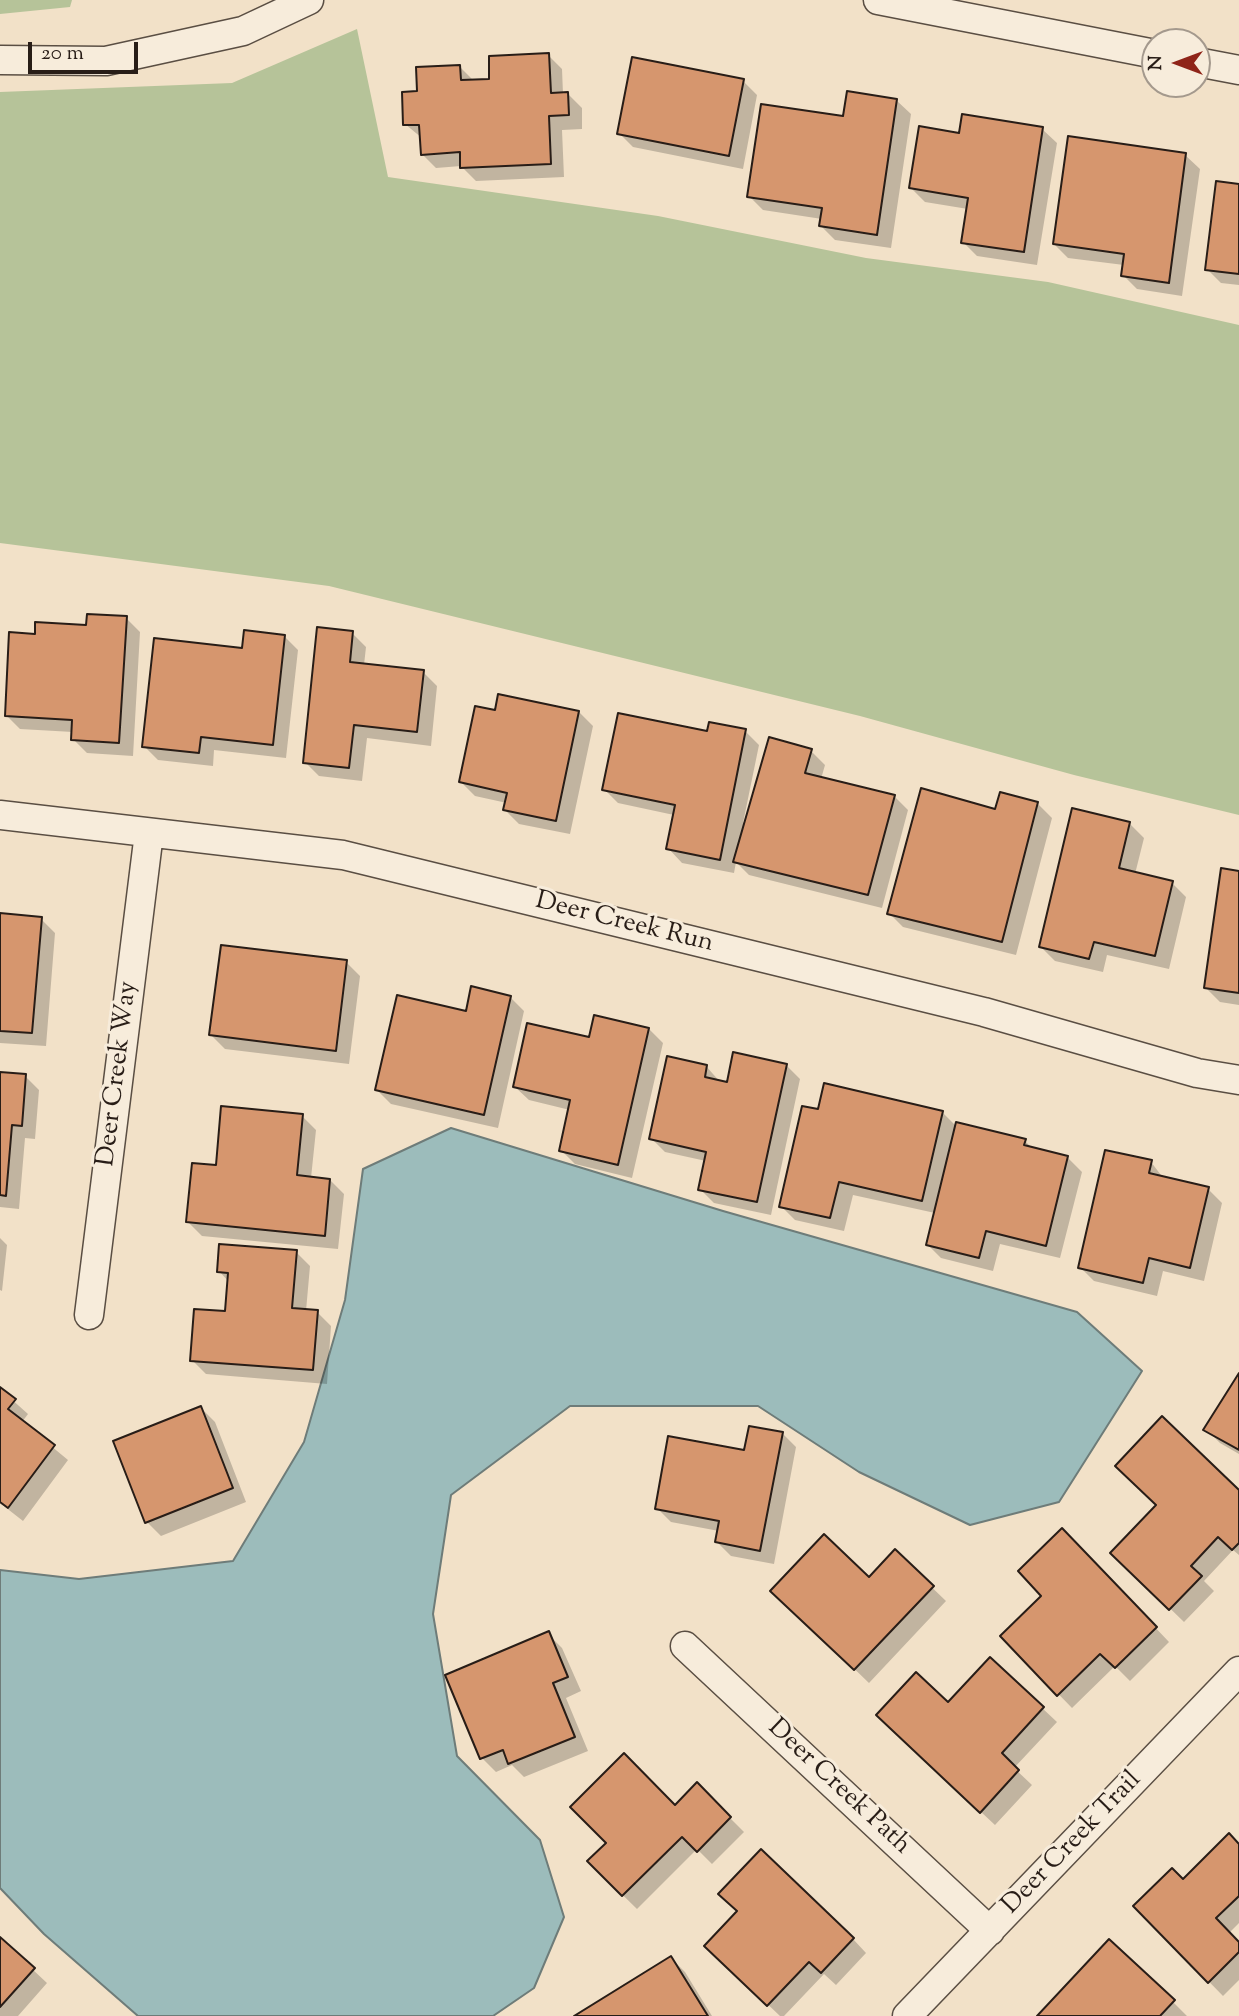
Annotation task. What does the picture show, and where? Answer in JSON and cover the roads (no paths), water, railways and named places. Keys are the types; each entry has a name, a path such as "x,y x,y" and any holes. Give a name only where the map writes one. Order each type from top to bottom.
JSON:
{"street":[{"path":"0,60 106,61 243,31 309,0"},
{"path":"878,0 1141,51"},
{"path":"1211,65 1239,70"},
{"name":"Deer Creek Run","path":"0,815 343,855 984,1012 1197,1073 1239,1080"},
{"name":"Deer Creek Way","path":"89,1315 149,833"},
{"name":"Deer Creek Path","path":"685,1646 990,1931"},
{"name":"Deer Creek Trail","path":"906,2016 1239,1671"}],"water":[{"path":"451,1128 723,1211 1077,1312 1142,1371 1059,1502 970,1525 859,1472 758,1406 570,1406 451,1495 433,1614 457,1756 540,1840 564,1917 534,1988 493,2016 138,2016 44,1934 0,1888 0,1570 79,1579 233,1561 304,1442 345,1300 363,1169"}]}
